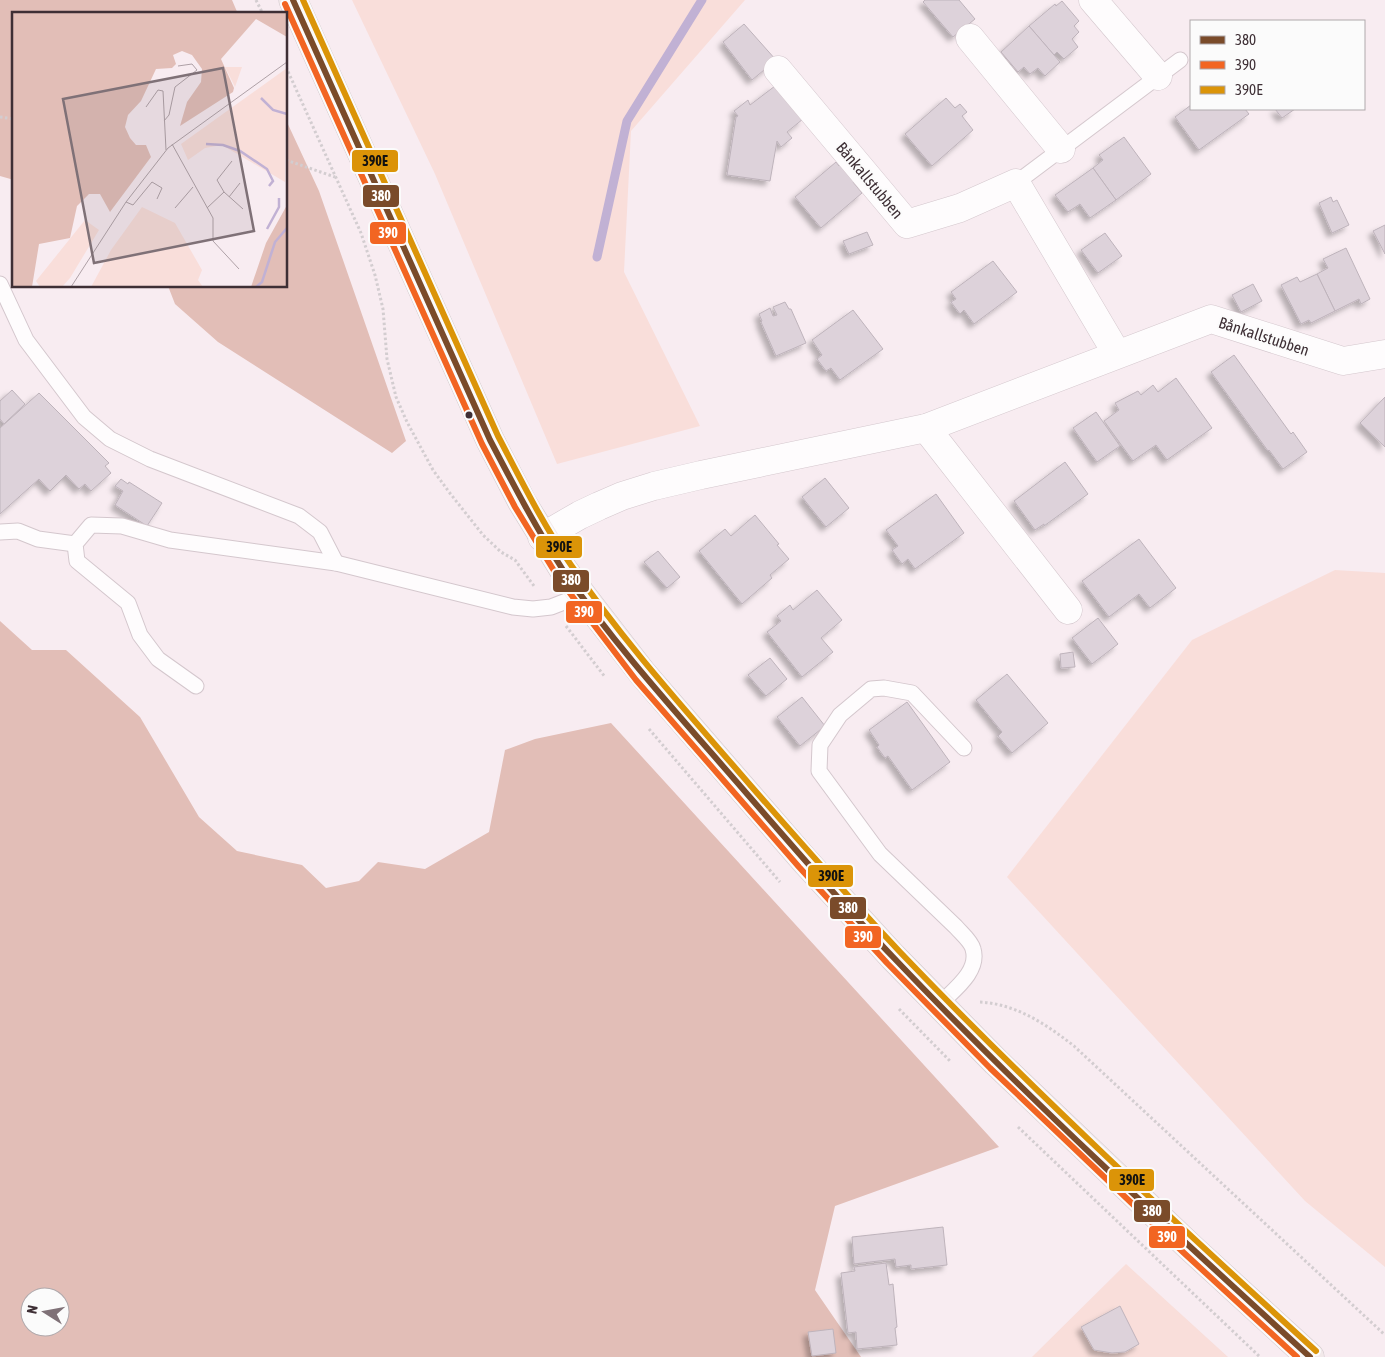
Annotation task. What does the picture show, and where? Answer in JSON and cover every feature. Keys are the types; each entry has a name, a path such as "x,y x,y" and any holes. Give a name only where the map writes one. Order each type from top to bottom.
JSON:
{"highway":[{"path":"292,0 490,440 542,537 582,596 643,674 761,812 939,1005 1068,1131 1310,1357"}],"street":[{"path":"1093,0 1158,76"},
{"path":"970,38 1061,149"},
{"name":"Bånkallstubben","path":"778,70 908,224 960,208 1016,183"},
{"path":"1016,183 1117,354"},
{"name":"Bånkallstubben","path":"542,537 599,506 622,496 654,486 926,428 1211,319 1343,361 1385,354"},
{"path":"926,428 1068,610"}],"lane":[{"name":"Bånkallstubben","path":"1016,183 1180,60"},
{"path":"0,284 26,340 84,417 110,439 150,459 299,516 320,532 336,563"},
{"path":"196,686 158,659 140,635 128,603 77,561 75,544 91,525 122,526 170,540 336,563 513,607 551,608 582,596"},
{"path":"0,532 18,531 38,539 75,544"},
{"path":"939,1005 970,972 973,965 973,949 956,927 880,854 819,771 818,757 820,745 840,716 871,689 884,688 912,693 964,748"}],"path":[{"path":"256,0 261,12"},
{"path":"288,161 336,177"},
{"path":"980,1002 997,1003 1034,1018 1074,1046 1385,1335"}],"shaded area":[{"path":"0,0 232,0 237,12 12,12 12,179 0,176"},
{"path":"352,0 745,0 631,131 624,272 700,426 557,464 435,174"},
{"path":"288,124 319,191 406,441 392,453 218,342 175,304 169,288 288,288"},
{"path":"1335,570 1385,573 1385,1267 1305,1201 1007,877 1192,640"},
{"path":"0,621 32,650 66,650 140,717 199,817 237,851 302,865 326,888 359,881 378,862 425,869 489,832 505,750 535,739 611,723 999,1147 835,1206 815,1290 861,1357 0,1357"},
{"path":"1126,1264 1228,1357 1032,1357"}],"building":[{"path":"925,0 959,0 975,19 953,37 923,2"},
{"path":"1062,1 1079,21 1074,26 1079,32 1072,39 1078,47 1064,59 1057,52 1054,55 1029,26 1055,4 1056,6"},
{"path":"744,24 776,60 752,80 723,42"},
{"path":"1029,26 1060,62 1045,76 1038,68 1030,74 1024,67 1018,72 1001,52"},
{"path":"775,86 803,119 787,132 792,138 781,147 777,141 770,181 727,175 736,117 738,116 734,111 748,100 750,105"},
{"path":"946,98 955,108 960,104 967,112 962,116 973,130 932,166 905,134"},
{"path":"1190,106 1190,110 1246,110 1249,114 1199,150 1175,117"},
{"path":"1276,110 1294,110 1282,118"},
{"path":"1124,137 1151,174 1116,200 1093,168 1103,160 1099,155"},
{"path":"846,160 859,176 853,182 862,193 821,228 795,197 836,162 839,166"},
{"path":"1093,168 1116,200 1090,218 1080,204 1068,212 1055,195"},
{"path":"1331,197 1333,202 1337,200 1349,225 1332,233 1319,203"},
{"path":"1385,225 1385,254 1373,231"},
{"path":"867,232 873,245 849,254 843,241"},
{"path":"1105,233 1122,256 1098,273 1081,250"},
{"path":"1346,248 1370,299 1361,304 1359,299 1335,311 1317,274 1328,268 1323,259"},
{"path":"993,261 1017,292 974,324 964,310 960,314 951,302 956,299 951,292"},
{"path":"1317,274 1335,311 1311,323 1309,320 1301,324 1281,285 1297,277 1300,282"},
{"path":"1253,284 1262,301 1241,312 1232,295"},
{"path":"785,302 789,309 791,309 806,343 776,356 759,314 770,308 773,316 777,315 773,307"},
{"path":"853,310 883,349 840,380 831,368 826,371 817,359 822,355 812,340"},
{"path":"1234,355 1291,434 1293,432 1307,452 1283,469 1211,372"},
{"path":"1176,378 1212,428 1167,460 1156,445 1133,461 1104,421 1119,410 1115,403 1138,391 1141,395 1153,385 1158,392"},
{"path":"12,390 25,404 4,424 0,419 0,401"},
{"path":"39,393 109,463 105,466 111,473 91,491 85,484 79,489 66,475 50,491 39,479 0,514 0,428"},
{"path":"1385,397 1385,447 1360,423"},
{"path":"1096,412 1120,446 1097,462 1073,428"},
{"path":"1065,462 1088,494 1044,526 1044,524 1035,530 1014,501"},
{"path":"825,478 849,508 826,527 802,497"},
{"path":"121,479 162,503 147,526 115,505 123,491 115,486"},
{"path":"936,494 964,533 915,569 908,559 902,564 892,550 898,546 886,530"},
{"path":"755,515 789,559 770,575 772,578 742,604 699,551 725,529 731,536"},
{"path":"1139,539 1176,588 1150,608 1139,594 1109,617 1082,581"},
{"path":"658,551 680,577 667,588 644,562"},
{"path":"817,590 842,620 821,638 833,652 802,677 767,632 781,621 777,616 790,605 793,610"},
{"path":"1098,618 1118,644 1092,664 1072,638"},
{"path":"1073,652 1075,667 1061,668 1060,654"},
{"path":"770,658 787,679 766,696 748,675"},
{"path":"1007,674 1048,723 1012,753 998,736 1002,732 976,700"},
{"path":"802,697 825,726 800,746 777,717"},
{"path":"907,702 950,762 912,790 888,756 885,758 877,747 879,745 869,730"},
{"path":"943,1227 947,1265 911,1269 911,1265 896,1267 895,1259 854,1264 852,1237"},
{"path":"886,1263 889,1285 893,1284 897,1345 857,1349 856,1332 848,1333 841,1273 855,1271 854,1267"},
{"path":"1120,1306 1139,1344 1125,1352 1112,1353 1094,1350 1081,1327"},
{"path":"833,1329 836,1353 812,1356 808,1332"}],"waterway":[{"path":"597,257 627,121 702,0"}],"transit line":[{"name":"380","path":"293,0 490,440 543,538 584,600 676,713 893,957 1046,1111 1310,1357"},
{"name":"390E","path":"303,0 498,436 551,534 613,623 681,705 806,849 950,1004 1157,1204 1316,1351"},
{"name":"390","path":"285,4 482,444 515,507 556,574 575,600 636,680 799,867 887,963 990,1068 1184,1253 1297,1357"}]}
